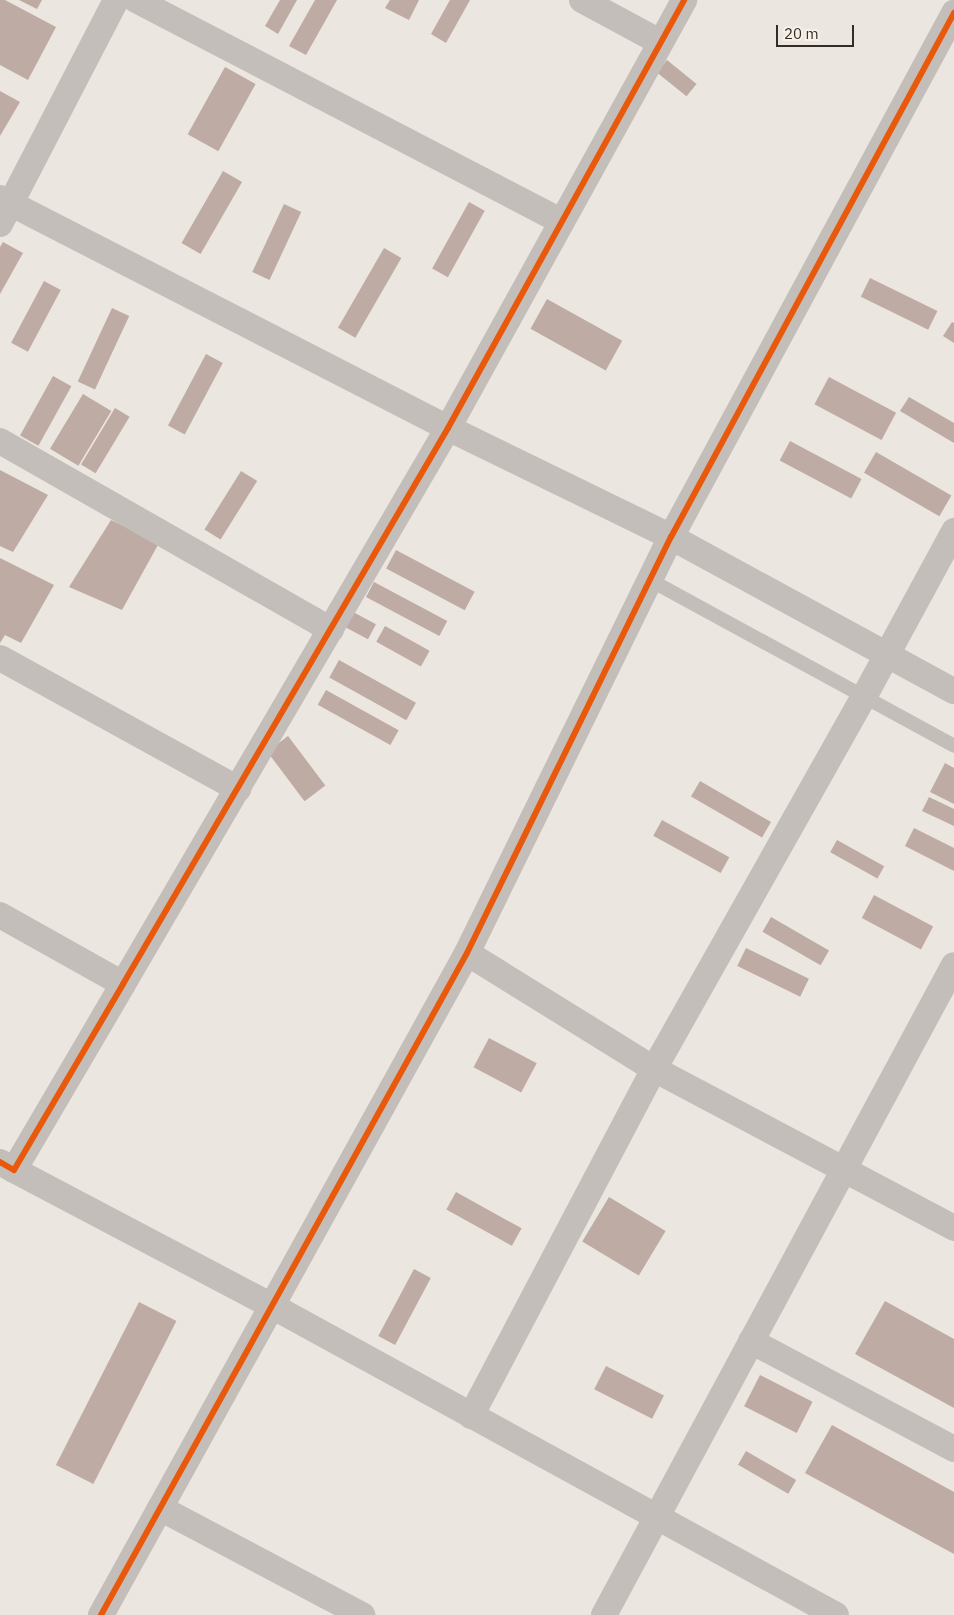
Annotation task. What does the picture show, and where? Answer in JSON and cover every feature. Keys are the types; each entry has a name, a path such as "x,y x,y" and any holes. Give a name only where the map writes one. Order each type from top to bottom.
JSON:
{"street":[{"path":"116,0 4,209 671,537 888,653 954,691"},
{"path":"136,0 562,222"},
{"path":"582,0 660,42"},
{"path":"684,0 448,428 331,630 123,984 7,1166 272,1306 836,1615"},
{"path":"101,1615 467,953 671,537 954,13"},
{"path":"0,441 331,630"},
{"path":"471,1416 654,1069 864,697 954,531"},
{"path":"0,658 238,789"},
{"path":"0,915 123,984"},
{"path":"467,953 654,1069 954,1228"},
{"path":"604,1615 952,972"},
{"path":"751,1341 954,1449"},
{"path":"160,1508 362,1615"}],"lane":[{"path":"650,580 954,746"}],"building":[{"path":"0,0 5,0 56,27 28,80 0,65"},
{"path":"19,0 42,0 37,9"},
{"path":"280,0 297,0 278,34 265,26"},
{"path":"315,0 337,0 306,55 289,46"},
{"path":"390,0 419,0 409,20 385,8"},
{"path":"450,0 470,0 446,43 431,34"},
{"path":"667,60 697,84 686,96 657,72"},
{"path":"225,67 256,84 218,151 188,134"},
{"path":"0,91 20,102 0,136"},
{"path":"223,171 242,182 201,254 182,243"},
{"path":"469,202 485,211 448,277 432,268"},
{"path":"284,204 301,212 270,280 252,272"},
{"path":"3,242 23,253 0,294 0,247"},
{"path":"384,248 401,258 355,338 338,328"},
{"path":"870,278 937,311 928,330 861,297"},
{"path":"44,281 61,290 28,352 11,343"},
{"path":"547,299 622,341 606,370 531,329"},
{"path":"112,308 129,316 95,389 78,381"},
{"path":"952,322 954,323 954,343 943,336"},
{"path":"206,354 223,363 185,434 168,426"},
{"path":"53,376 71,386 38,446 20,435"},
{"path":"829,377 896,413 882,440 814,404"},
{"path":"83,394 111,411 78,466 50,449"},
{"path":"909,397 954,423 954,443 900,411"},
{"path":"115,408 130,417 96,473 81,465"},
{"path":"790,441 862,479 851,498 780,460"},
{"path":"876,452 951,496 939,516 864,473"},
{"path":"0,470 48,495 13,552 0,546"},
{"path":"241,471 257,481 221,540 204,530"},
{"path":"111,520 159,543 122,610 69,587"},
{"path":"396,550 475,592 465,610 386,569"},
{"path":"0,558 54,585 21,643 5,635 0,643"},
{"path":"374,582 447,621 439,636 366,597"},
{"path":"353,612 376,624 368,639 345,627"},
{"path":"385,626 430,651 421,666 376,642"},
{"path":"339,660 416,703 406,720 329,677"},
{"path":"326,690 399,730 390,745 318,705"},
{"path":"288,736 325,786 305,801 267,752"},
{"path":"945,763 954,768 954,804 930,792"},
{"path":"700,781 771,822 762,838 691,797"},
{"path":"929,797 954,809 954,826 922,811"},
{"path":"662,820 729,857 721,873 653,836"},
{"path":"914,828 954,848 954,871 905,846"},
{"path":"837,840 884,866 877,878 830,852"},
{"path":"874,895 933,926 921,949 862,918"},
{"path":"771,917 829,950 821,965 762,932"},
{"path":"746,948 809,979 800,997 737,966"},
{"path":"489,1038 537,1063 521,1092 474,1067"},
{"path":"456,1192 522,1228 512,1246 446,1209"},
{"path":"609,1197 666,1231 639,1276 582,1242"},
{"path":"414,1269 431,1278 395,1345 378,1336"},
{"path":"885,1301 954,1339 954,1408 855,1354"},
{"path":"139,1302 176,1321 93,1484 56,1465"},
{"path":"606,1366 664,1396 652,1419 594,1389"},
{"path":"760,1375 813,1402 797,1433 744,1406"},
{"path":"832,1425 954,1492 954,1554 805,1473"},
{"path":"746,1451 796,1480 788,1494 738,1465"}],"cycle path":[{"path":"0,1162 14,1170 448,428 684,0"},
{"path":"101,1615 467,953 671,537 954,13"}]}
